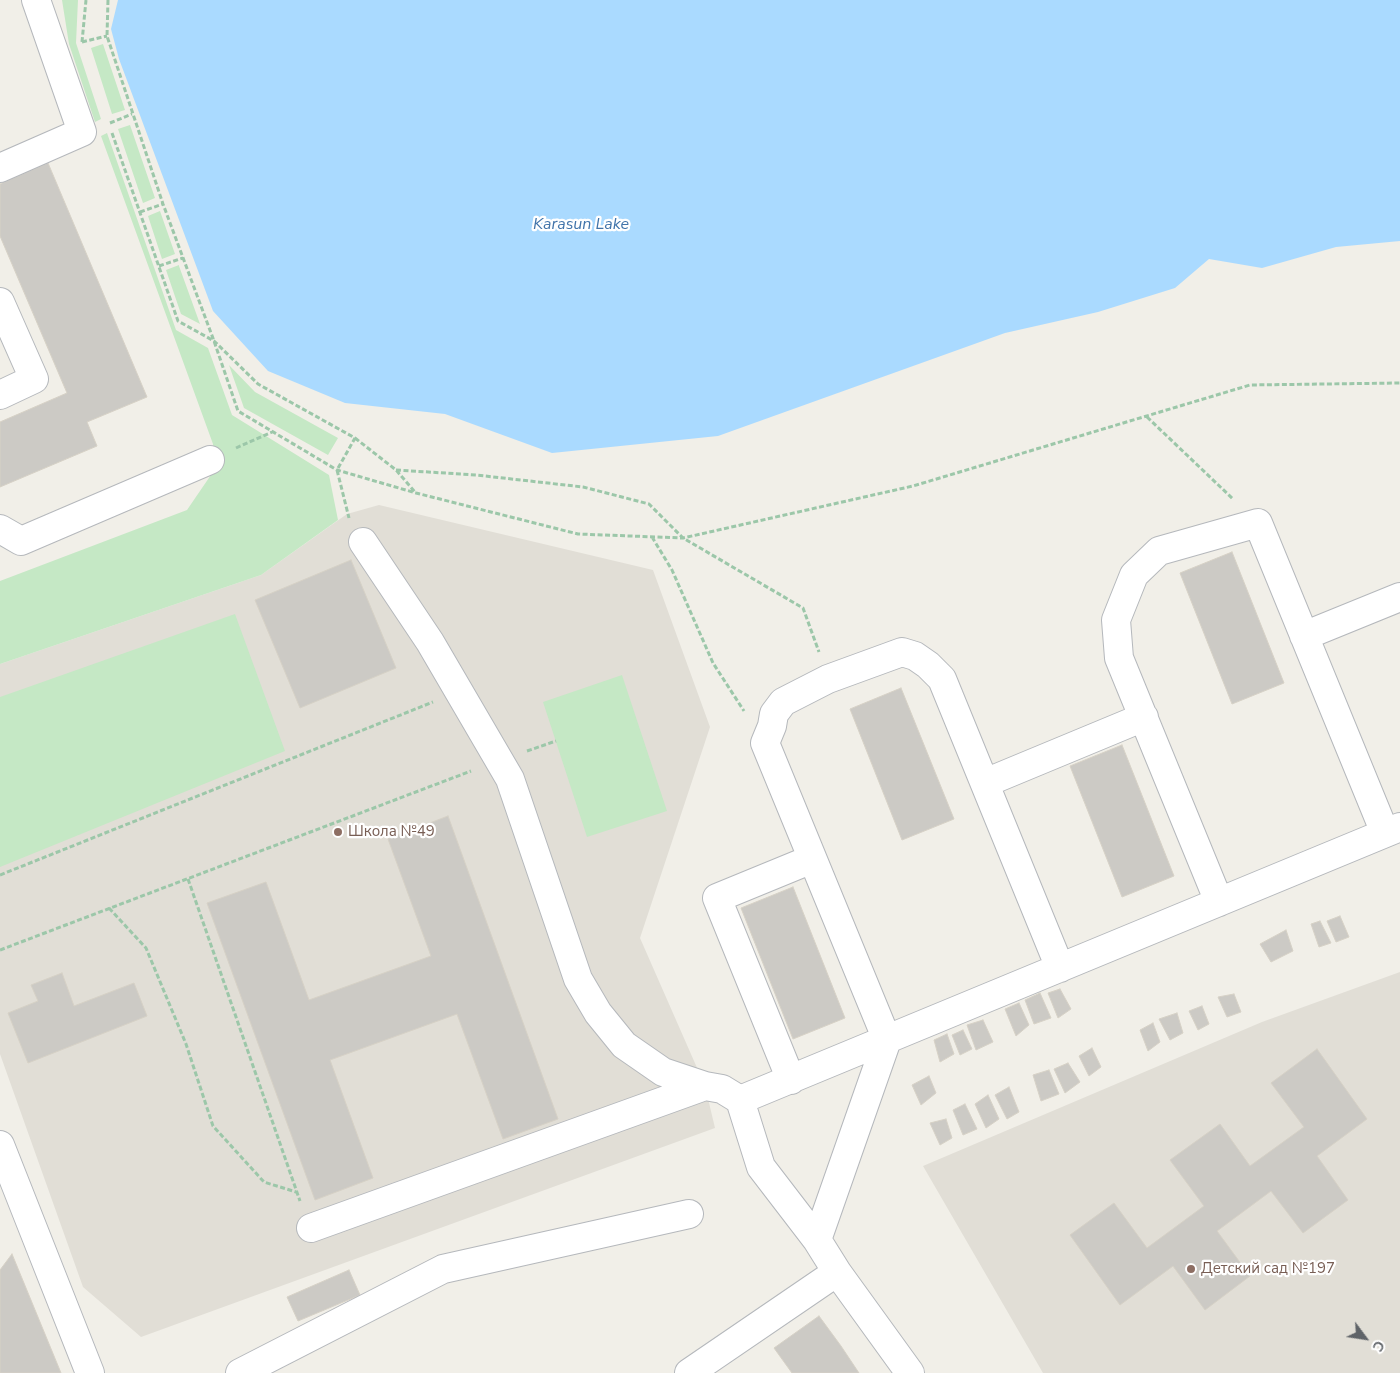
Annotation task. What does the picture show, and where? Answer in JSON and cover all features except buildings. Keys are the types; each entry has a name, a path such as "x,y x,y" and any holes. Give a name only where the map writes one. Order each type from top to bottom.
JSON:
{"lane":[{"path":"0,168 82,132 36,0"},
{"path":"0,302 34,378 0,395"},
{"path":"0,529 21,541 210,460"},
{"path":"740,1100 791,1080 1393,830 1304,636 1258,523 1159,550 1134,575 1116,620 1119,658 1219,902"},
{"path":"363,542 430,642 510,779 578,979 598,1013 624,1045 664,1072 706,1086 722,1089 740,1100 762,1167 817,1240 837,1272 910,1373"},
{"path":"1304,636 1400,596"},
{"path":"817,1240 887,1040 765,743 772,726 774,714 783,702 828,679 902,652 915,656 928,665 942,679 1060,968"},
{"path":"985,783 1144,718"},
{"path":"791,1080 717,898 812,858"},
{"path":"311,1228 706,1086"},
{"path":"0,1145 90,1373"},
{"path":"240,1373 443,1269 689,1214"},
{"path":"690,1373 837,1272"}],"path":[{"path":"85,51 82,42 86,0"},
{"path":"108,0 107,36 163,204 238,411 337,470 416,493 578,534 684,538 913,486 1250,385 1400,383"},
{"path":"82,42 107,36"},
{"path":"132,114 108,123 178,321 214,341 258,384 355,438 396,470 416,493"},
{"path":"140,212 163,204"},
{"path":"159,266 183,258"},
{"path":"1147,416 1258,523"},
{"path":"210,460 272,432"},
{"path":"347,514 337,470 355,438"},
{"path":"396,470 476,475 583,487 649,504 684,538 803,608 828,679"},
{"path":"652,536 672,570 714,663 765,743"},
{"path":"0,875 459,692"},
{"path":"0,950 556,740"},
{"path":"188,879 296,1192 311,1228"},
{"path":"110,908 146,948 186,1044 212,1126 264,1182 296,1192"}],"shaded area":[{"name":"Школа №49","path":"379,505 653,570 710,727 640,938 705,1086 715,1128 141,1337 83,1287 0,1054 0,664 261,575 347,514"},
{"name":"Детский сад №197","path":"1400,972 1400,1373 1043,1373 923,1166 1262,1022"}],"green space":[{"path":"62,0 78,0 76,43 101,119 95,122 69,44"},
{"path":"103,44 125,110 112,114 91,48"},
{"path":"130,125 155,198 143,203 118,129"},
{"path":"107,133 176,330 208,348 232,415 329,475 338,520 261,575 0,664 0,581 187,510 215,469 213,444 101,136"},
{"path":"160,211 175,254 162,259 148,216"},
{"path":"179,265 200,324 181,314 166,270"},
{"path":"229,365 255,392 338,438 328,455 244,408"},
{"path":"235,614 285,751 0,867 0,697"},
{"path":"622,675 667,811 587,837 543,702"}],"water":[{"name":"Karasun Lake","path":"118,0 1400,0 1400,241 1336,247 1262,268 1209,259 1175,288 1098,312 1005,333 718,436 552,453 445,414 345,403 268,371 213,311 119,59 111,29"}],"place":[{"name":"Школа №49","path":"338,832"},
{"name":"Детский сад №197","path":"1191,1269"}]}
